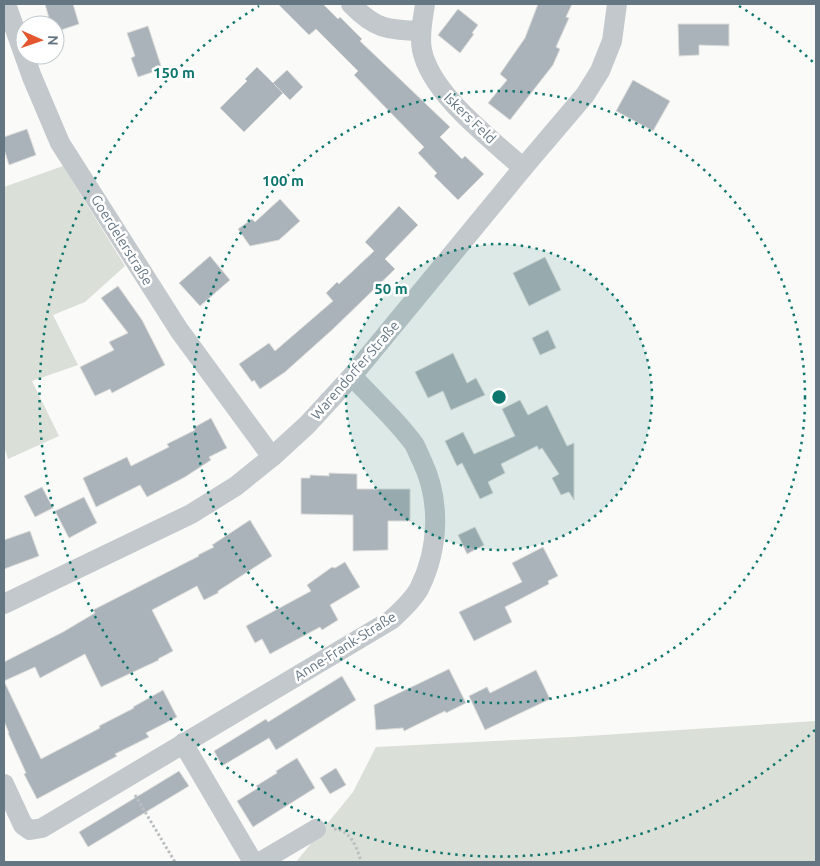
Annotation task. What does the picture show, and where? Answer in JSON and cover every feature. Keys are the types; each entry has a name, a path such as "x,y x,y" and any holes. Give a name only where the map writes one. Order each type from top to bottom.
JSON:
{"street":[{"name":"Goerdelerstraße","path":"6,4 32,77 60,143 180,330 272,457"},
{"path":"351,4 374,24 385,28 421,31"},
{"name":"Iskers Feld","path":"425,4 421,31 422,49 431,74 448,99 523,168"},
{"name":"Warendorfer Straße","path":"4,604 191,514 236,486 307,425 352,376 523,168 585,96 600,71 612,41 617,4"},
{"name":"Anne-Frank-Straße","path":"4,784 23,825 30,830 42,828 391,620 404,608 418,590 432,554 436,516 434,496 429,475 414,445 352,376"},
{"path":"183,743 253,862"},
{"path":"260,862 316,829"}],"path":[{"path":"125,778 175,862"},
{"path":"316,829 338,829 350,836 362,862"}],"shaded area":[{"path":"63,166 125,266 85,302 53,315 78,365 32,381 59,436 8,459 4,446 4,187"},
{"path":"816,721 816,862 296,862 353,792 376,747 572,737"}],"building":[{"path":"45,4 73,4 79,24 65,29 65,15 48,15"},
{"path":"278,4 323,4 338,19 340,17 362,39 360,41 450,127 440,137 462,159 465,156 484,174 458,200 434,176 437,173 418,153 424,147 354,75 358,71 316,29 309,35"},
{"path":"538,4 572,4 566,17 569,18 556,47 560,49 553,65 510,120 488,103 507,80 500,74 525,38"},
{"path":"458,9 478,25 472,33 474,34 460,53 438,35"},
{"path":"678,24 729,24 729,46 699,45 699,55 679,56"},
{"path":"148,26 162,69 138,77 131,58 135,56 127,33"},
{"path":"257,67 273,83 287,70 303,87 290,100 283,93 244,132 220,108 247,81 245,79"},
{"path":"633,80 670,101 653,131 616,111"},
{"path":"27,129 36,155 9,165 4,149 4,137"},
{"path":"280,199 300,221 279,240 250,246 238,229 252,219 255,222"},
{"path":"399,206 418,225 385,259 395,269 285,372 260,389 254,380 252,382 239,364 269,343 275,351 333,301 326,293 337,282 339,284 374,251 365,242"},
{"path":"210,256 230,280 200,306 179,283"},
{"path":"545,257 561,290 529,306 513,273"},
{"path":"118,286 142,320 165,365 112,393 110,389 95,396 80,367 114,350 109,342 128,333 101,298"},
{"path":"548,330 556,348 540,355 532,338"},
{"path":"453,353 467,383 476,378 485,395 451,410 443,391 428,398 415,372"},
{"path":"520,400 528,415 547,405 567,446 574,443 574,500 569,492 561,495 552,478 559,474 542,448 539,450 537,446 501,464 505,473 488,482 493,493 480,499 462,463 457,466 445,441 463,432 474,454 515,436 502,409"},
{"path":"211,418 227,448 209,457 211,460 185,477 147,497 140,485 96,507 83,478 127,457 131,466 169,447 167,444 195,430 193,428"},
{"path":"329,473 357,474 357,489 410,489 410,521 388,521 388,550 353,551 353,515 301,514 301,478 310,478 310,475 329,476"},
{"path":"42,487 53,508 35,517 24,496"},
{"path":"84,497 97,523 69,538 55,511"},
{"path":"250,520 272,556 218,591 218,593 204,600 197,586 152,610 173,651 159,660 101,687 85,654 40,678 35,667 4,681 4,662 63,632 95,613 93,610 199,556"},
{"path":"475,527 484,545 467,554 458,535"},
{"path":"30,531 39,556 4,569 4,540"},
{"path":"543,547 558,576 548,581 549,584 505,607 512,622 474,641 459,612 522,582 512,563"},
{"path":"345,562 360,587 330,605 338,620 322,630 320,627 270,654 262,639 255,643 246,626 311,591 307,585 332,567 335,568"},
{"path":"449,669 466,703 404,731 403,728 376,730 374,705"},
{"path":"536,670 550,699 485,730 469,696 487,687 490,693"},
{"path":"342,676 356,700 276,750 269,738 222,766 214,751 266,719 268,722"},
{"path":"4,681 41,759 100,728 99,726 163,690 177,717 146,733 149,737 115,754 117,756 37,799 24,774 26,773 4,721"},
{"path":"297,758 315,788 253,827 237,801 258,788 256,786 277,773 276,771"},
{"path":"336,768 346,785 330,794 320,778"},
{"path":"179,771 189,786 88,847 79,832"}]}
